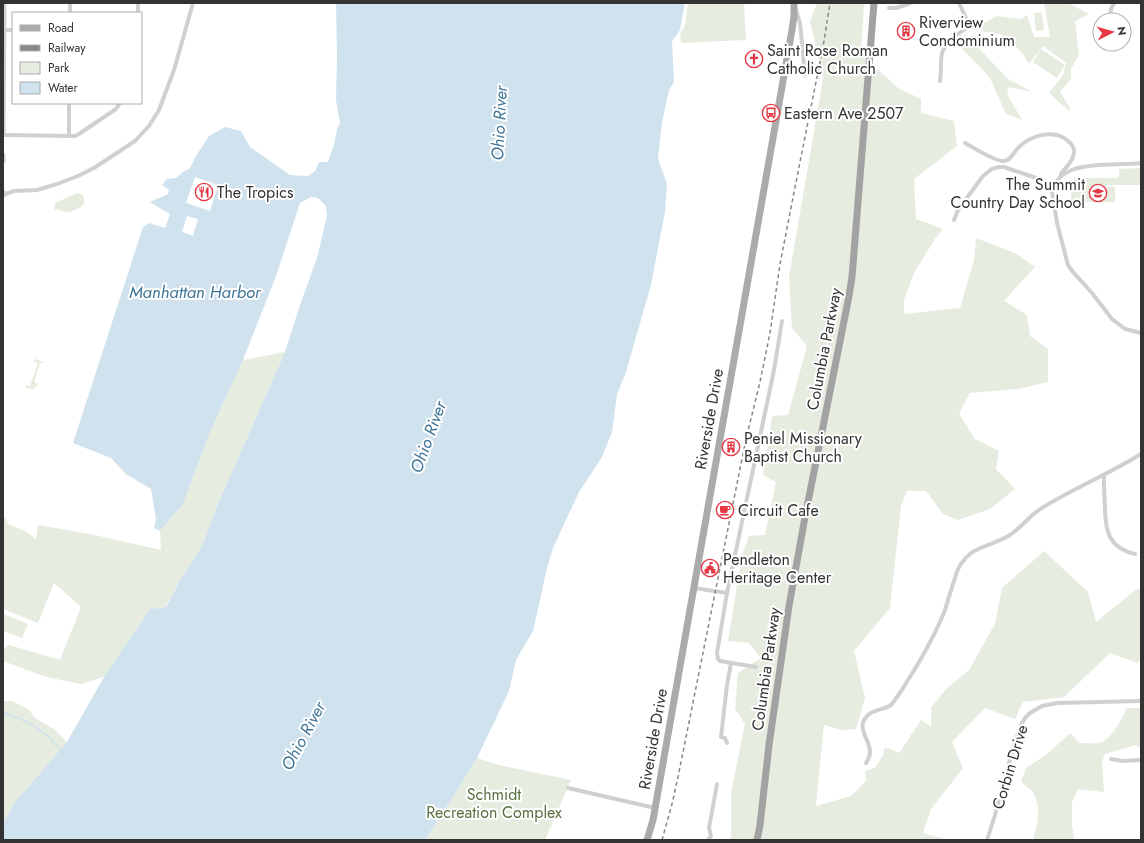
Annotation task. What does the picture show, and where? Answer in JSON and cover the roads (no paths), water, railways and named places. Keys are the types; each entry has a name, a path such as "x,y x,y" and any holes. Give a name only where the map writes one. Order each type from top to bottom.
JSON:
{"highway":[{"name":"Columbia Parkway","path":"757,840 788,606 852,277 874,3"}],"main road":[{"name":"Riverside Drive","path":"647,840 653,820 764,195 795,5"}],"street":[{"path":"4,3 3,135 69,136 79,134 116,109 119,104"},
{"path":"3,194 14,191 36,190 78,176 94,168 135,141 149,126 159,110 174,70 193,3"},
{"path":"889,8 896,8 911,3"},
{"path":"940,81 941,55 943,50 954,37 968,26 967,20 959,3"},
{"path":"795,5 800,23 805,75"},
{"path":"69,104 69,136"},
{"path":"964,143 1005,162 1019,146 1033,138 1045,135 1060,136 1070,143 1074,150 1072,158 1052,189 1053,203 1068,265 1112,319 1129,331 1141,333"},
{"path":"3,155 3,161"},
{"path":"1060,176 1085,166 1141,163"},
{"path":"954,220 958,210 978,181 986,172 992,169 999,167 1009,168 1042,180 1052,189"},
{"path":"756,667 720,661 717,656 727,593 774,370 782,321"},
{"path":"866,763 869,759 870,749 862,729 864,720 867,715 872,712 891,705 905,685 940,622 957,571 964,560 976,550 1009,536 1040,509 1141,454"},
{"path":"1104,475 1105,521 1107,530 1113,542 1123,550 1136,554"},
{"path":"694,588 727,593"},
{"path":"727,743 725,738 721,737 730,663"},
{"name":"Corbin Drive","path":"987,840 1021,725 1030,713 1042,706 1056,703 1141,701"},
{"path":"1111,759 1123,761 1141,760"},
{"path":"708,840 711,836 709,828 717,784"},
{"path":"568,788 655,808"}],"water":[{"path":"336,3 685,3 680,30 672,41 674,82 669,90 662,122 658,159 667,184 665,212 651,285 625,375 617,394 612,432 602,457 579,492 553,548 533,631 516,660 509,691 477,758 425,840 3,840 3,824 15,802 67,742 104,677 150,609 166,607 179,582 203,544 217,506 285,352 317,258 327,216 326,206 318,198 311,197 300,203 276,276 243,360 210,432 183,504 160,531 154,528 156,519 151,489 126,474 111,458 73,443 143,227 149,223 165,228 170,214 150,202 168,194 169,190 162,185 167,179 176,178 190,168 209,136 225,127 241,131 250,147 290,175 308,176 315,171 319,162 328,162 340,123 336,100"}],"waterway":[{"path":"3,712 38,729 48,736 61,750"}],"railway":[{"path":"662,840 678,777 746,439 770,333 780,264 823,47 830,3"}],"place":[{"name":"Riverview Condominium","path":"906,31"},
{"name":"Saint Rose Roman Catholic Church","path":"754,59"},
{"name":"Eastern Ave 2507","path":"771,113"},
{"name":"The Tropics","path":"204,192"},
{"name":"The Summit Country Day School","path":"1098,193"},
{"name":"Peniel Missionary Baptist Church","path":"731,447"},
{"name":"Circuit Cafe","path":"725,510"},
{"name":"Pendleton Heritage Center","path":"710,568"}],"water label":[{"name":"Ohio River","path":"499,123"},
{"name":"Manhattan Harbor","path":"195,292"},
{"name":"Ohio River","path":"428,437"},
{"name":"Ohio River","path":"303,736"}],"park label":[{"name":"Schmidt Recreation Complex","path":"494,803"}]}
